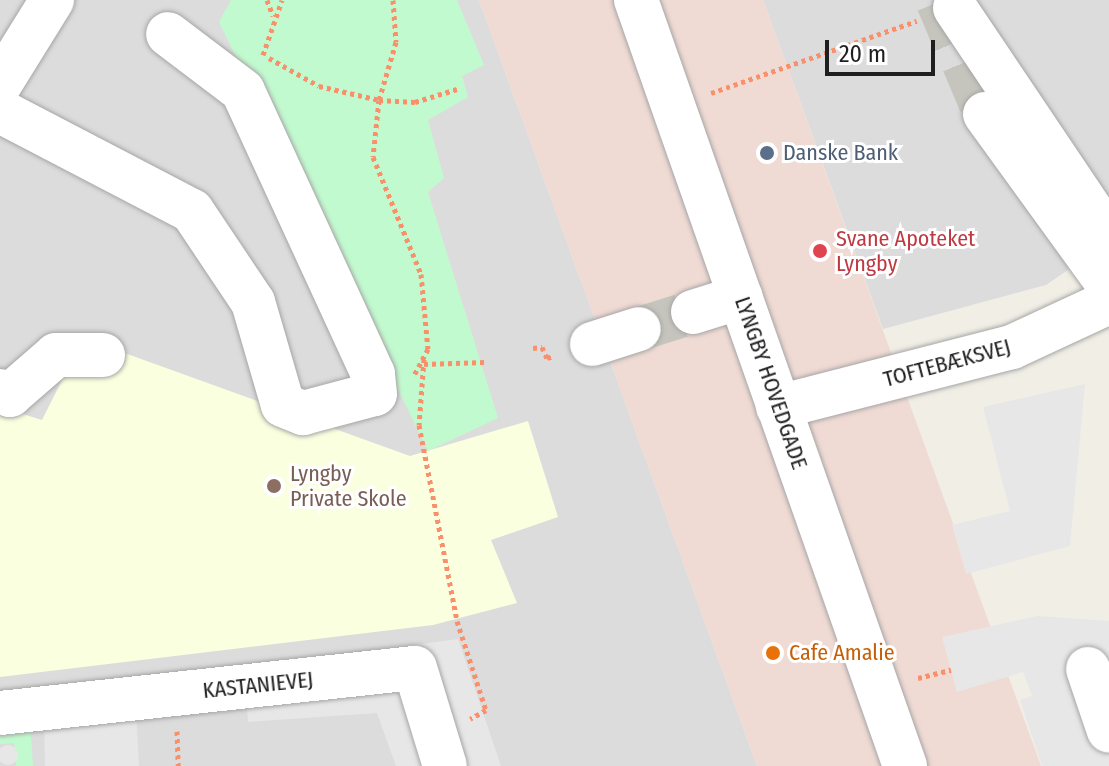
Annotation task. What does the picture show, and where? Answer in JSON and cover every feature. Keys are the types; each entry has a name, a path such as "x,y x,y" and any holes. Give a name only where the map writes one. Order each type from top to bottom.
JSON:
{"street":[{"path":"0,84 52,0"},
{"name":"LYNGBY HOVEDGADE","path":"636,0 905,766"},
{"path":"955,8 1109,237"},
{"path":"0,111 192,211 253,302 283,405 303,413 375,394 373,374 243,91 168,34"},
{"path":"985,114 1109,285"},
{"path":"693,312 741,297"},
{"name":"TOFTEBÆKSVEJ","path":"778,407 1012,347 1109,302"},
{"path":"592,344 639,329"},
{"path":"0,391 10,395 56,355 103,355"},
{"name":"KASTANIEVEJ","path":"0,713 415,668 445,766"},
{"path":"1088,669 1109,731"}],"path":[{"path":"267,0 274,17"},
{"path":"263,55 282,0"},
{"path":"393,0 396,42 379,100 373,157 421,274 425,354 419,425 457,621 486,710"},
{"path":"674,106 955,8"},
{"path":"213,68 263,55 319,86 379,100 415,102 457,89"},
{"path":"375,394 412,380 425,354"},
{"path":"424,364 485,362"}],"shaded area":[{"path":"0,0 479,0 757,766 0,766"},
{"path":"479,0 763,0 1041,766 757,766"},
{"path":"763,0 1109,0 1109,242 1046,285 883,329"},
{"name":"Lyngby Private Skole","path":"83,338 410,456 528,421 558,517 491,540 517,603 433,625 0,677 0,407 42,420"},
{"path":"1085,384 1070,546 966,574 952,525 1010,511 983,407"},
{"path":"1037,616 1109,621 1109,766 1042,766 1020,700 1032,696 1023,672 957,692 942,637"},
{"path":"458,639 501,766 396,766 377,713 248,722 244,668"},
{"path":"136,710 139,766 45,766 44,715"},
{"path":"4,745 12,745 18,755 12,765 4,765 -2,759 -2,751"}],"green space":[{"path":"231,0 457,0 484,65 462,76 468,97 428,120 444,178 428,192 498,418 428,451 219,22"},
{"path":"30,722 33,766 16,766 14,743 0,744 0,731"}],"tunnel":[{"path":"938,2 985,114"},
{"path":"639,329 693,312"}],"place":[{"name":"Danske Bank","path":"767,153"},
{"name":"Svane Apoteket Lyngby","path":"820,251"},
{"name":"Lyngby Private Skole","path":"274,486"},
{"name":"Cafe Amalie","path":"773,653"}]}
